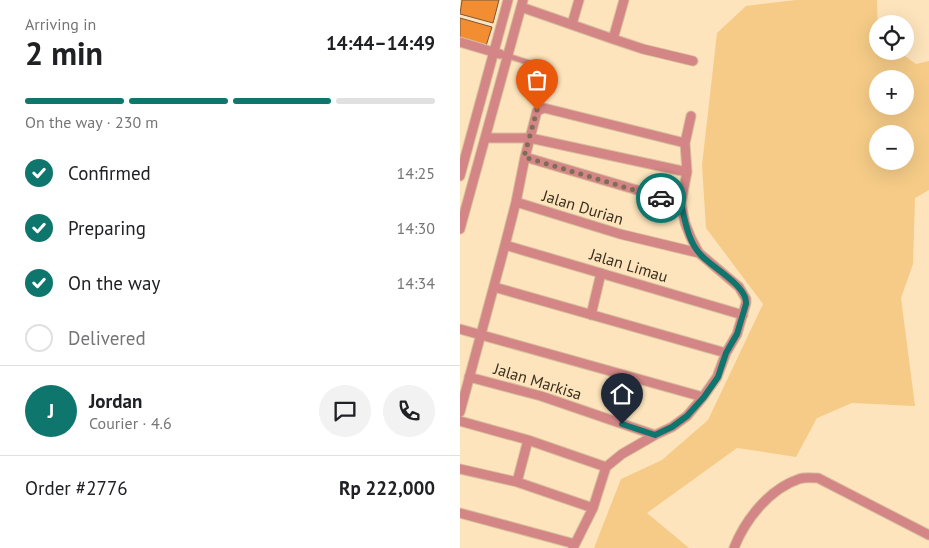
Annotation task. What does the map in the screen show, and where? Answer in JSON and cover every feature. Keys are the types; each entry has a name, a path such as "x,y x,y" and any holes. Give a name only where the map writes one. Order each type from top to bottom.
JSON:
{"street":[{"path":"460,176 508,0"},
{"path":"572,24 579,0"},
{"path":"614,39 624,0"},
{"path":"460,229 522,3 614,39 644,49 693,61"},
{"path":"460,42 508,56"},
{"path":"460,412 506,245 524,157 537,110 544,108 685,143"},
{"path":"460,512 574,546 594,508 606,467 622,454 672,427 687,416 718,377 726,353 737,334 746,299 739,287 699,254 688,230 681,204 687,172 685,143 691,116"},
{"path":"485,138 530,138 687,172"},
{"path":"524,157 681,204"},
{"name":"Jalan Durian","path":"516,202 620,234 699,254"},
{"name":"Jalan Limau","path":"506,245 743,315"},
{"path":"591,315 601,272"},
{"path":"494,287 726,353"},
{"path":"460,329 704,397"},
{"name":"Jalan Markisa","path":"470,377 541,396 655,435"},
{"path":"460,422 528,440 606,467"},
{"path":"517,482 528,440"},
{"path":"460,469 517,482 594,508"},
{"path":"734,548 740,532 762,504 781,488 799,479 808,478 818,478 929,535"}],"lane":[{"path":"508,56 539,66"}],"shaded area":[{"path":"796,0 877,0 877,15 869,15 869,60 910,60 916,64 929,61 929,190 915,198 913,264 901,298 915,406 852,403 817,418 796,457 737,448 647,513 689,548 594,548 621,479 662,460 708,420 763,304 706,228 702,165 717,33 746,6"}],"building":[{"path":"462,0 499,0 493,23 460,14"},
{"path":"460,18 492,27 486,46 460,39"}],"way so far":[{"path":"537,110 524,157 661,198"}],"route":[{"path":"622,424 655,435 672,427 687,416 718,377 726,353 737,334 746,304 746,299 739,287 699,254 685,223 681,204 661,198"}]}
